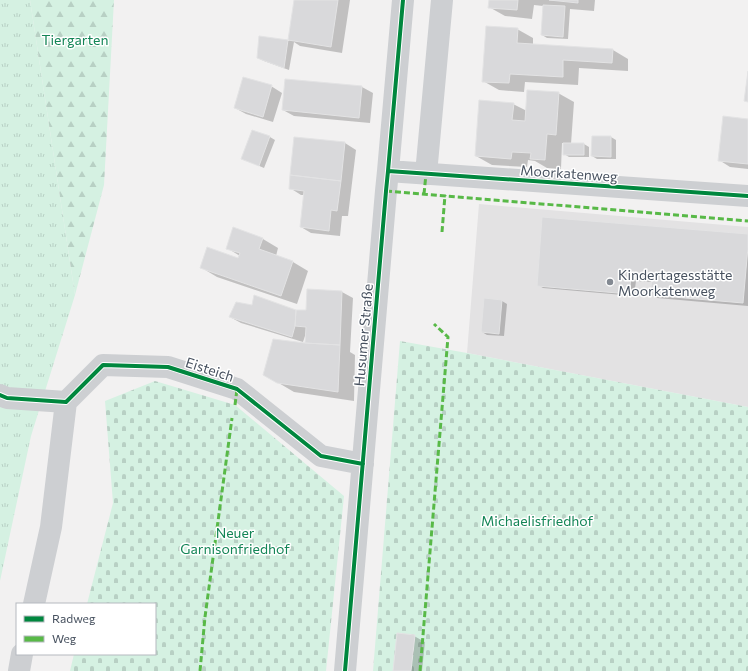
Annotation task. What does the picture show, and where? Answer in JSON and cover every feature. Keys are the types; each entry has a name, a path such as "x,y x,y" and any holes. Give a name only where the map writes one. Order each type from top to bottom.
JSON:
{"street":[{"name":"Husumer Straße","path":"345,671 403,0"},
{"path":"426,174 442,0"},
{"name":"Moorkatenweg","path":"388,171 748,196"},
{"name":"Eisteich","path":"66,402 103,365 168,367 237,389 321,456 363,464"},
{"path":"0,395 7,398 66,402 51,527 34,603"},
{"path":"19,671 22,655"}],"shaded area":[{"name":"Kindertagesstätte Moorkatenweg","path":"479,204 748,227 748,407 467,353"}],"green space":[{"path":"0,0 30,0 75,295 31,436 0,581"},
{"name":"Tiergarten","path":"30,0 114,0 104,185 75,295"},
{"name":"Michaelisfriedhof","path":"400,341 748,407 748,671 373,671"},
{"name":"Neuer Garnisonfriedhof","path":"155,381 235,405 344,496 326,671 70,671 74,655 156,655 156,603 87,603 113,503 105,401"}],"building":[{"path":"294,0 338,0 331,47 288,40"},
{"path":"489,0 518,0 517,10 488,8"},
{"path":"549,0 578,0 578,3"},
{"path":"543,5 565,6 563,37 541,35"},
{"path":"486,26 518,28 517,43 613,49 612,63 563,60 563,77 510,74 509,83 482,82"},
{"path":"259,36 288,40 284,68 257,58"},
{"path":"748,71 748,102 744,101"},
{"path":"243,77 272,85 263,117 234,108"},
{"path":"285,79 362,86 359,118 282,110"},
{"path":"527,90 559,92 556,135 547,134 545,160 530,159 531,153 512,152 511,159 475,156 479,100 514,103 512,120 525,121"},
{"path":"723,116 748,119 748,164 718,161"},
{"path":"252,130 270,136 259,166 241,159"},
{"path":"592,136 611,136 611,157 591,156"},
{"path":"294,137 345,142 341,181 290,175"},
{"path":"563,143 584,143 584,155 563,155"},
{"path":"290,175 341,181 337,211 331,210 329,231 300,227 304,191 289,189"},
{"path":"542,217 748,234 743,303 650,295 652,280 631,278 629,294 537,286"},
{"path":"233,227 263,238 259,249 293,261 281,296 200,268 207,247 238,258 240,253 226,249"},
{"path":"307,289 342,291 340,345 305,343 306,327 295,326 296,310 306,310"},
{"path":"254,295 296,310 295,326 292,337 229,317 236,302 252,305"},
{"path":"484,298 502,300 499,334 481,332"},
{"path":"273,339 340,345 338,392 277,383 263,375"},
{"path":"397,633 415,635 411,671 393,671"}],"marked path":[{"path":"424,194 426,174"},
{"path":"386,191 748,221"},
{"path":"442,232 445,195"},
{"path":"420,671 448,337 434,324"},
{"path":"235,405 237,389"},
{"path":"200,671 205,617 232,418"}],"cycle path":[{"path":"345,671 403,0"},
{"path":"388,171 748,196"},
{"path":"0,395 7,398 66,402 103,365 168,367 237,389 321,456 363,464"}],"place":[{"name":"Kindertagesstätte Moorkatenweg","path":"610,282"}]}
